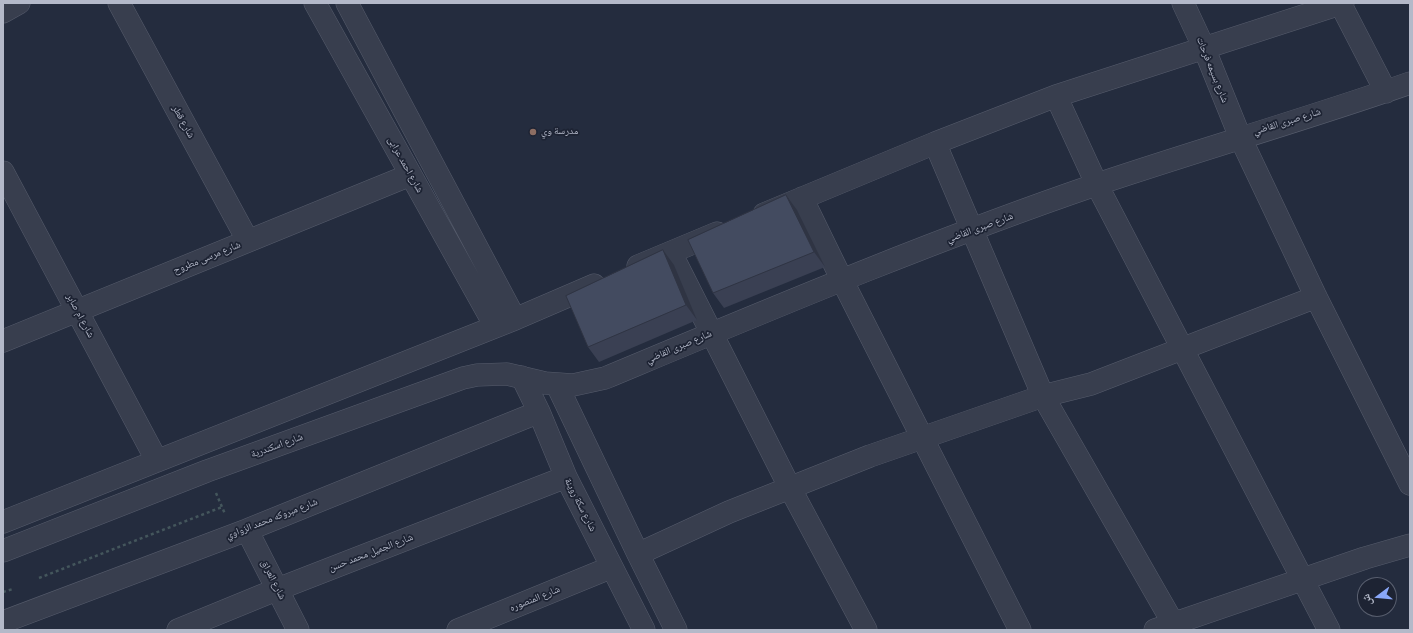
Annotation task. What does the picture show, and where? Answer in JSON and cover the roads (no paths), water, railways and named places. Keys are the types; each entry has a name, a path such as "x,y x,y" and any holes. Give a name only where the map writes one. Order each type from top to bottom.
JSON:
{"street":[{"path":"3,12 19,3"},
{"name":"شارع قطر","path":"118,3 248,241"},
{"name":"شارع احمد عرابى","path":"316,3 495,326"},
{"path":"347,3 515,318"},
{"name":"شارع بسيمه فرحات","path":"1183,3 1204,48 1240,137 1316,297 1410,484"},
{"path":"3,522 515,318 935,143 1056,96 1341,3 1386,92"},
{"name":"شارع صبرى القاضي","path":"557,385 573,385 605,378 842,280 973,230 1097,185 1240,137 1386,92 1410,83"},
{"path":"1056,96 1097,185 1301,580 1329,630"},
{"path":"388,135 411,122"},
{"path":"935,143 1043,396 1169,628 1301,580 1392,549 1410,545"},
{"name":"شارع ام صابر","path":"3,172 157,461"},
{"name":"شارع مرسى مطروح","path":"3,342 410,175"},
{"path":"802,198 842,280 1020,630"},
{"path":"671,253 710,334 866,630"},
{"path":"638,554 729,512 870,456 1043,396 1091,384 1316,297"},
{"name":"شارع اسكندرية","path":"3,551 208,471 463,378 491,374 522,377 557,385"},
{"name":"شارع سكة روينة","path":"522,377 539,412 566,477 644,630"},
{"path":"557,385 676,630"},
{"name":"شارع مبروكه محمد الزواوي","path":"3,622 240,532 539,412"},
{"name":"شارع الجميل محمد حسن","path":"178,630 278,589 566,477"},
{"name":"شارع العراق","path":"240,532 278,589 298,630"},
{"name":"شارع المنصوره","path":"458,630 612,567"}],"place":[{"name":"مدرسة وي","path":"533,132"}]}
